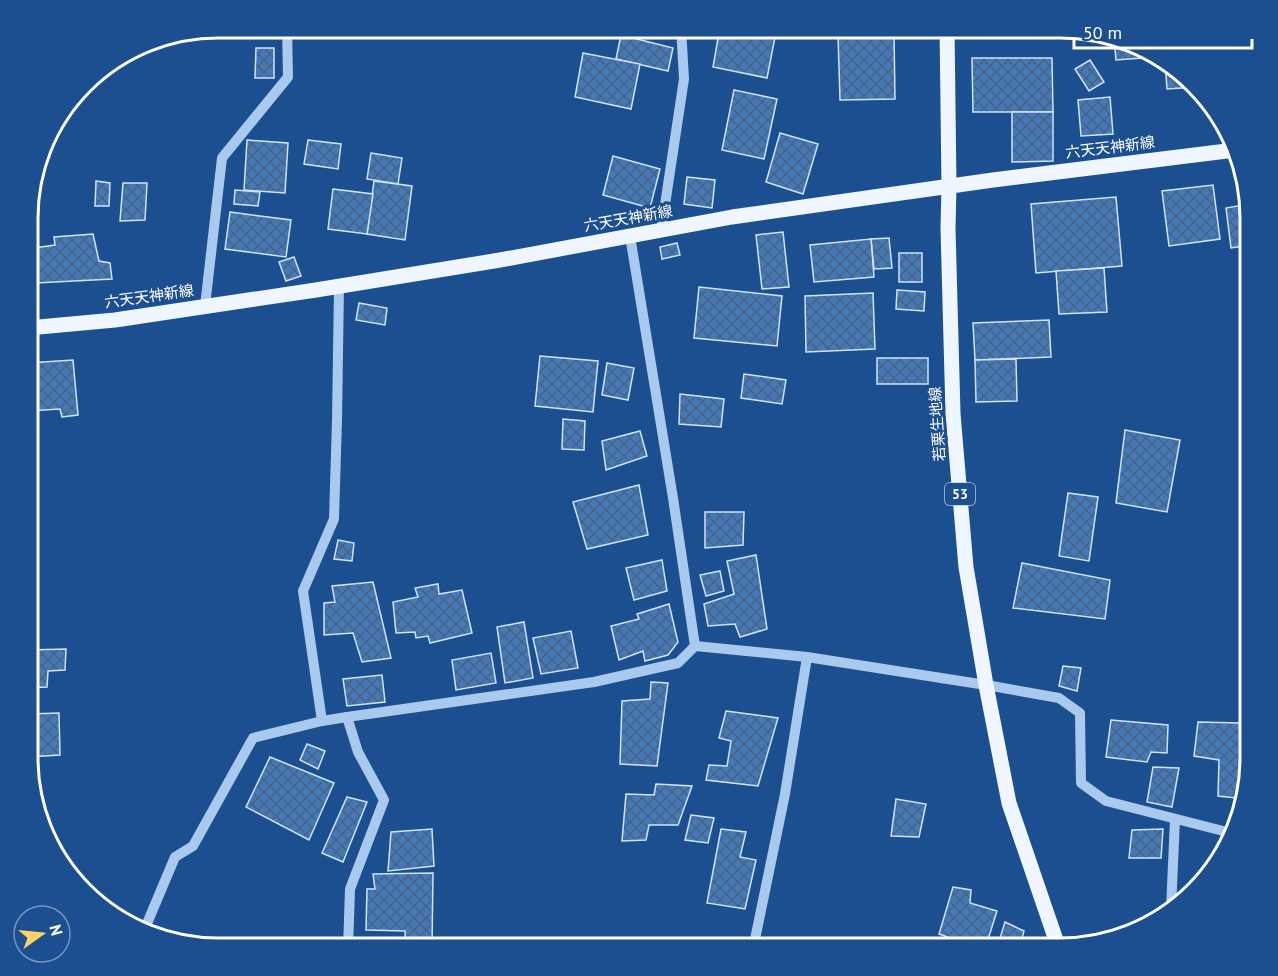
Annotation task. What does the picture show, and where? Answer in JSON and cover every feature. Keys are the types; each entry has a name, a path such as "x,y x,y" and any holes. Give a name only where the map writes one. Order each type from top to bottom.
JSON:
{"main road":[{"name":"若栗生地線","path":"947,38 950,186 948,228 953,414 966,567 1009,803 1055,938"},
{"name":"六天天神新線","path":"38,327 115,320 339,286 500,260 732,218 950,186 1228,151"}],"street":[{"path":"205,306 222,158 288,77 287,38"},
{"path":"661,231 684,79 682,38"},
{"path":"630,236 695,646"},
{"path":"322,721 303,591 334,519 339,286"},
{"path":"695,646 807,657 1059,698 1080,712 1081,783 1106,801 1225,831"},
{"path":"147,924 175,857 193,846 254,738 346,717 594,682 678,663 695,646"},
{"path":"755,938 785,794 807,657"},
{"path":"346,717 358,752 384,800 350,889 348,938"},
{"path":"1171,900 1175,819"}],"building":[{"path":"620,38 633,38 673,48 668,71 616,59"},
{"path":"718,38 775,38 767,78 713,67"},
{"path":"838,38 894,38 895,99 840,100"},
{"path":"1115,46 1143,58 1116,60"},
{"path":"256,48 274,48 274,78 255,78"},
{"path":"583,53 640,64 631,109 575,97"},
{"path":"972,58 1052,58 1053,112 973,112"},
{"path":"1090,60 1104,82 1089,91 1075,69"},
{"path":"1166,72 1185,88 1167,89"},
{"path":"734,90 777,99 764,159 722,150"},
{"path":"1110,97 1113,134 1081,136 1078,100"},
{"path":"1012,112 1053,112 1053,161 1012,162"},
{"path":"780,133 818,144 803,194 766,182"},
{"path":"247,140 288,143 285,193 244,190"},
{"path":"308,140 341,144 338,169 304,164"},
{"path":"371,153 402,158 398,184 367,179"},
{"path":"613,156 660,169 650,208 603,195"},
{"path":"687,177 715,180 712,208 684,204"},
{"path":"96,181 110,183 109,206 95,206"},
{"path":"374,181 412,186 405,240 367,234"},
{"path":"123,183 147,183 145,220 120,221"},
{"path":"1213,185 1220,239 1169,246 1162,191"},
{"path":"333,189 373,194 367,234 328,229"},
{"path":"235,190 260,192 258,206 234,204"},
{"path":"1116,197 1122,266 1036,273 1031,204"},
{"path":"1239,206 1240,247 1231,248 1226,208"},
{"path":"230,212 291,220 286,257 225,249"},
{"path":"783,232 789,287 762,289 756,235"},
{"path":"93,234 99,261 110,263 112,279 38,283 38,247 55,245 54,237"},
{"path":"889,238 892,268 874,269 871,239"},
{"path":"871,239 874,277 814,282 810,245"},
{"path":"677,243 680,255 662,259 660,247"},
{"path":"899,253 922,253 922,282 899,282"},
{"path":"294,257 301,276 286,281 279,262"},
{"path":"1104,268 1107,312 1059,314 1056,271"},
{"path":"699,287 782,296 777,346 694,338"},
{"path":"897,290 925,292 924,311 896,309"},
{"path":"873,293 875,349 806,352 805,296"},
{"path":"359,303 387,308 385,325 356,320"},
{"path":"1049,320 1051,357 975,360 973,323"},
{"path":"540,356 598,361 593,412 535,406"},
{"path":"877,358 928,358 928,384 877,384"},
{"path":"1016,359 1017,401 976,402 975,360"},
{"path":"73,360 78,415 62,417 60,409 38,410 38,362"},
{"path":"607,363 634,368 628,400 602,395"},
{"path":"744,374 786,380 782,404 741,398"},
{"path":"680,394 724,399 721,427 679,424"},
{"path":"563,419 585,421 584,450 562,449"},
{"path":"1125,430 1180,440 1167,512 1116,503"},
{"path":"640,431 647,456 606,470 602,441"},
{"path":"639,485 648,535 587,549 573,502"},
{"path":"1068,493 1098,497 1089,561 1059,556"},
{"path":"705,512 744,512 743,545 705,548"},
{"path":"338,540 354,543 352,561 334,559"},
{"path":"756,555 767,629 740,637 735,624 708,626 704,604 734,594 727,561"},
{"path":"662,560 667,591 634,600 626,568"},
{"path":"1022,563 1110,580 1105,619 1013,608"},
{"path":"720,571 724,591 706,596 700,575"},
{"path":"373,582 391,658 362,662 353,633 324,635 324,603 335,602 332,586"},
{"path":"438,584 439,594 462,590 472,633 430,643 428,636 416,638 415,632 396,633 393,602 418,597 415,588"},
{"path":"669,604 678,642 668,655 645,661 643,651 619,660 611,626 639,619 637,614"},
{"path":"524,622 533,678 505,683 497,627"},
{"path":"571,631 578,668 541,674 533,638"},
{"path":"66,649 65,670 48,671 47,687 38,687 38,650"},
{"path":"491,653 496,683 456,690 452,660"},
{"path":"1063,666 1081,668 1077,691 1059,686"},
{"path":"382,675 385,702 347,706 343,679"},
{"path":"651,682 668,683 657,766 620,764 622,701 650,699"},
{"path":"726,711 778,718 758,786 706,780 709,765 727,766 731,741 719,738"},
{"path":"59,713 60,755 38,756 38,714"},
{"path":"1111,720 1168,725 1167,753 1151,752 1147,762 1106,757"},
{"path":"1198,722 1240,723 1240,770 1236,798 1218,796 1219,760 1194,756"},
{"path":"307,744 325,751 318,769 300,760"},
{"path":"270,757 334,783 309,840 246,807"},
{"path":"1153,767 1179,768 1172,807 1147,802"},
{"path":"656,784 692,786 678,825 649,825 646,840 622,841 626,794 654,795"},
{"path":"347,797 367,802 343,862 322,853"},
{"path":"896,799 926,804 919,837 891,836"},
{"path":"691,815 714,818 708,843 685,840"},
{"path":"432,829 434,866 388,871 391,832"},
{"path":"721,829 746,832 740,857 756,860 745,909 707,903"},
{"path":"1163,829 1161,858 1129,858 1132,830"},
{"path":"433,873 432,938 405,938 405,931 366,930 367,889 375,889 373,874"},
{"path":"953,887 971,890 970,903 997,911 988,938 950,938 939,934"},
{"path":"1005,922 1024,931 1022,938 1000,938"}]}
